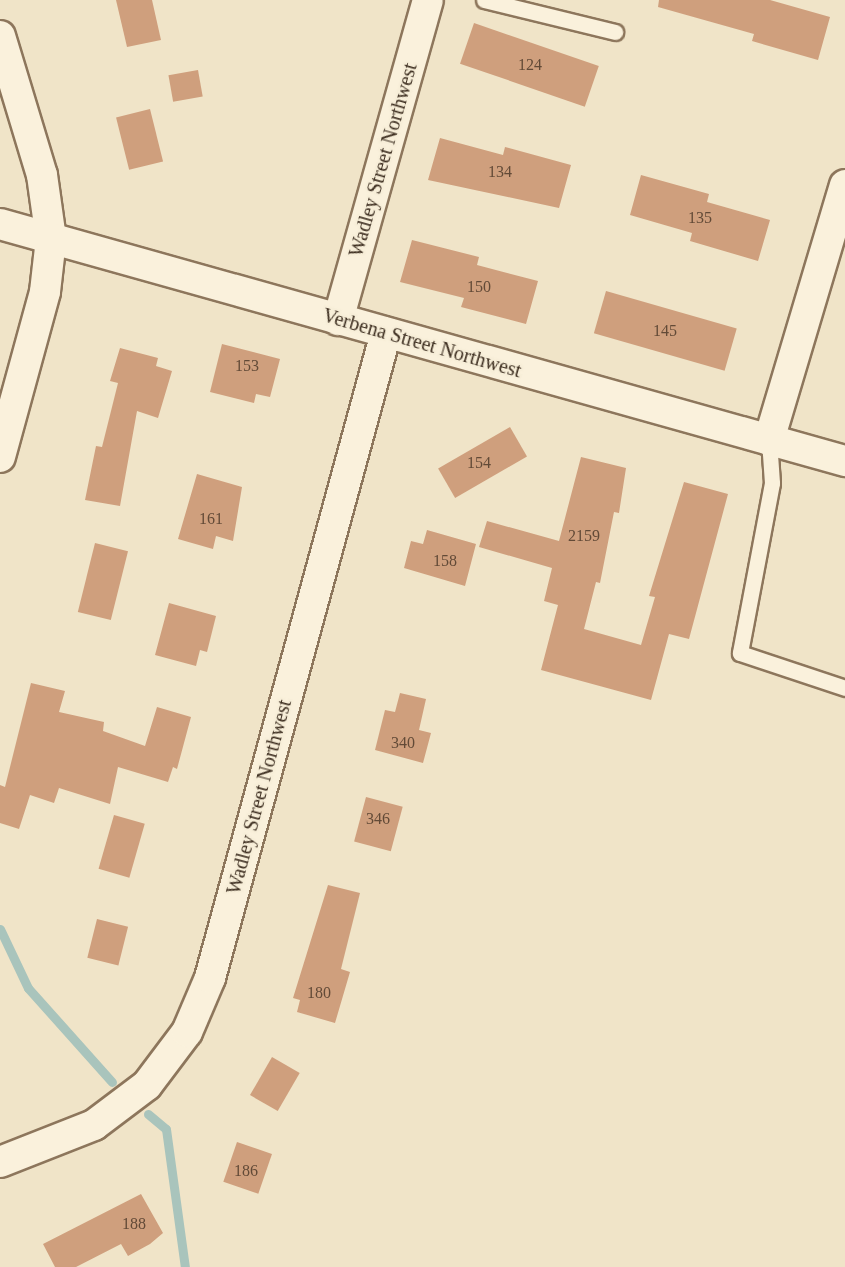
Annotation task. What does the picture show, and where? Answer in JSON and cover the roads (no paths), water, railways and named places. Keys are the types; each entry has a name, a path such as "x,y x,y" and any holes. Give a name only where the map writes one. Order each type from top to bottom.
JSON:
{"street":[{"name":"Wadley Street Northwest","path":"338,320 428,0"},
{"path":"0,36 42,175 51,239 45,292 0,458"},
{"path":"769,440 845,185"},
{"name":"Verbena Street Northwest","path":"0,224 845,461"},
{"name":"Wadley Street Northwest","path":"0,1162 94,1125 147,1085 187,1032 210,978 386,333"}],"lane":[{"path":"484,0 615,32"},
{"path":"769,440 772,483 740,653 845,688"}],"waterway":[{"path":"0,929 28,988 112,1082"},
{"path":"148,1114 166,1129 185,1267"}]}
